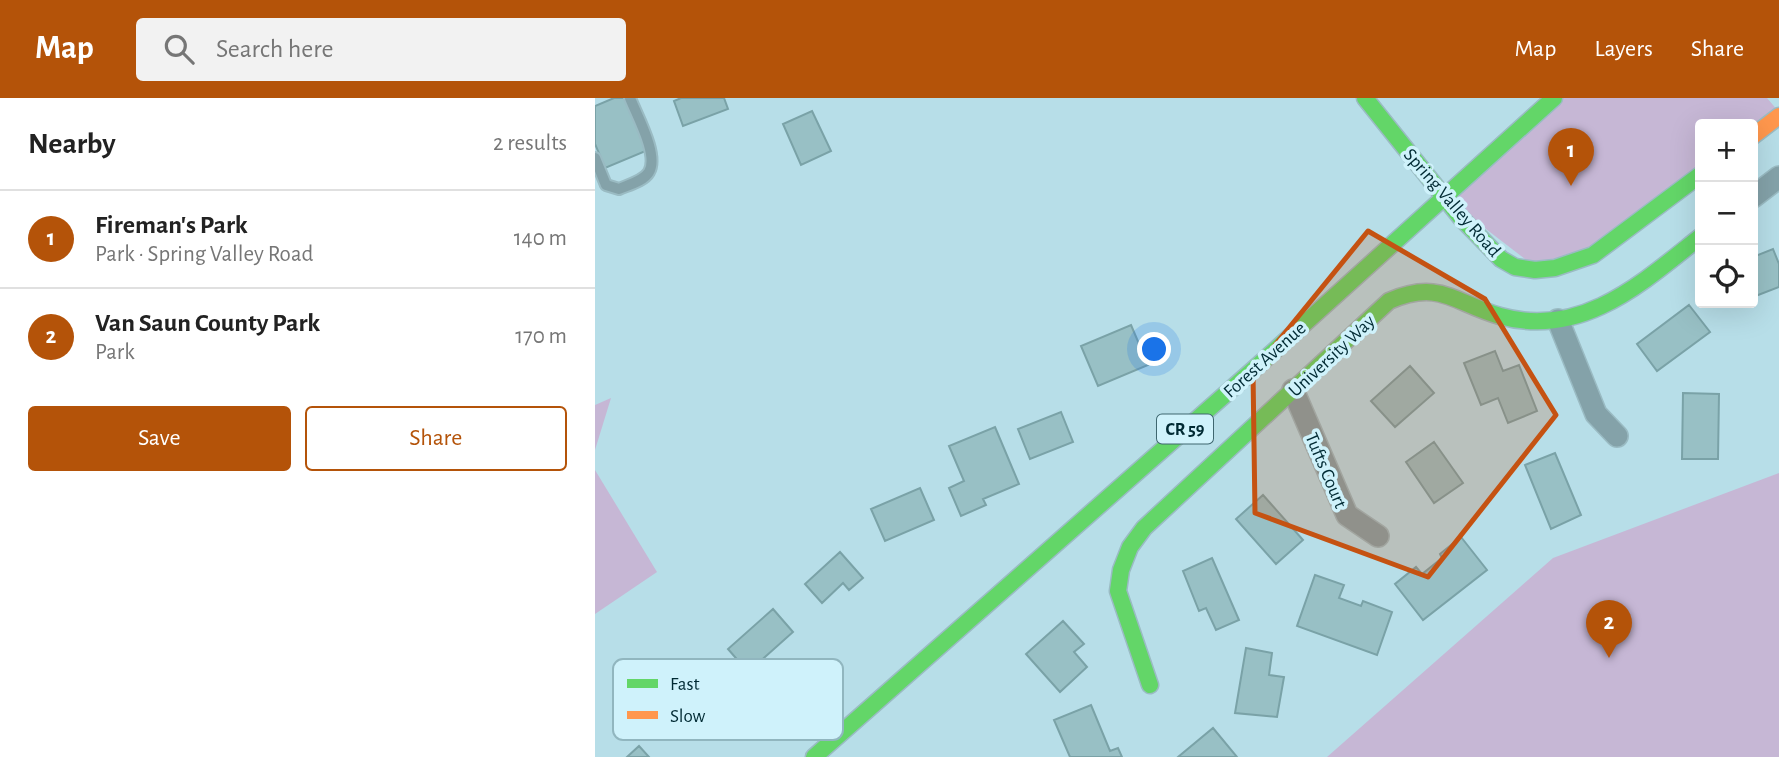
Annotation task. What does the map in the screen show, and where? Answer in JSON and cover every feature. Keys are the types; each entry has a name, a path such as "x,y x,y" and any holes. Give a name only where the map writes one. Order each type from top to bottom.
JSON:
{"street":[{"name":"Spring Valley Road","path":"1365,98 1443,196 1487,246 1512,267 1538,269 1574,264 1593,255 1695,179"},
{"name":"Forest Avenue","path":"843,731 1262,362 1554,98"},
{"path":"1758,133 1777,123"},
{"path":"1758,193 1779,177"},
{"name":"University Way","path":"1150,684 1119,598 1121,570 1131,547 1144,528 1389,301 1405,292 1423,289 1443,292 1502,317 1529,321 1559,320 1596,310 1620,297 1695,241"},
{"path":"1559,320 1596,414 1617,436"},
{"name":"Tufts Court","path":"1293,390 1346,515 1378,536"},
{"name":"Forest Avenue","path":"814,757 833,740"}],"lane":[{"path":"595,158 606,185 619,189 645,177 649,172 651,152 630,98"}],"highlighted area":[{"path":"1368,231 1485,299 1556,415 1428,577 1255,513 1253,372"}],"shaded area":[{"path":"1554,98 1767,98 1779,112 1758,122 1758,119 1695,119 1695,179 1593,255 1538,269 1443,196"},
{"path":"611,398 595,450 595,405"},
{"path":"595,470 657,572 595,614"},
{"path":"1779,473 1779,757 1327,757 1553,558"}],"building":[{"path":"614,98 625,98 648,150 605,168 595,144 595,106"},
{"path":"681,98 724,98 728,109 683,126 674,101"},
{"path":"812,111 831,151 801,165 783,124"},
{"path":"1773,249 1779,264 1779,287 1758,295 1758,255"},
{"path":"1689,305 1710,332 1657,371 1637,344"},
{"path":"1131,325 1148,365 1098,386 1081,346"},
{"path":"1495,351 1503,371 1519,365 1537,411 1508,423 1498,398 1481,405 1464,363"},
{"path":"1410,366 1434,393 1395,427 1371,401"},
{"path":"1683,393 1719,394 1718,459 1682,459"},
{"path":"1061,412 1073,442 1030,459 1018,429"},
{"path":"995,427 1019,484 983,499 986,505 961,516 949,488 964,481 949,446"},
{"path":"1434,442 1463,483 1434,503 1406,462"},
{"path":"1555,453 1581,515 1551,529 1525,465"},
{"path":"920,488 934,520 885,541 871,509"},
{"path":"1263,495 1303,540 1276,564 1236,519"},
{"path":"1461,537 1487,570 1423,620 1395,584 1416,567 1422,574 1442,558 1440,554"},
{"path":"840,552 863,578 849,590 843,583 822,603 805,584"},
{"path":"1212,558 1239,620 1216,630 1206,608 1199,611 1183,571"},
{"path":"1315,575 1344,585 1339,598 1361,606 1363,601 1392,612 1377,655 1297,626"},
{"path":"773,609 793,632 763,659 737,659 728,649"},
{"path":"1063,621 1084,644 1074,652 1087,667 1060,692 1026,654"},
{"path":"1246,648 1272,653 1269,675 1284,677 1277,717 1235,713"},
{"path":"1091,705 1110,751 1118,748 1122,757 1070,757 1054,720"},
{"path":"1213,728 1237,757 1178,757"},
{"path":"639,746 649,757 627,757"}],"traffic: fast":[{"path":"1365,98 1461,218 1501,259 1515,267 1535,270 1555,268 1593,255 1695,179"},
{"path":"843,731 1262,362 1554,98"},
{"path":"1150,685 1118,591 1121,570 1130,547 1144,528 1389,301 1421,292 1434,293 1500,316 1529,321 1557,320 1584,313 1609,302 1656,272 1695,241"},
{"path":"814,757 833,740"}],"traffic: slow":[{"path":"1758,132 1779,116"}],"place":[{"name":"Fireman's Park","path":"1571,186"},
{"name":"Van Saun County Park","path":"1609,658"}]}
